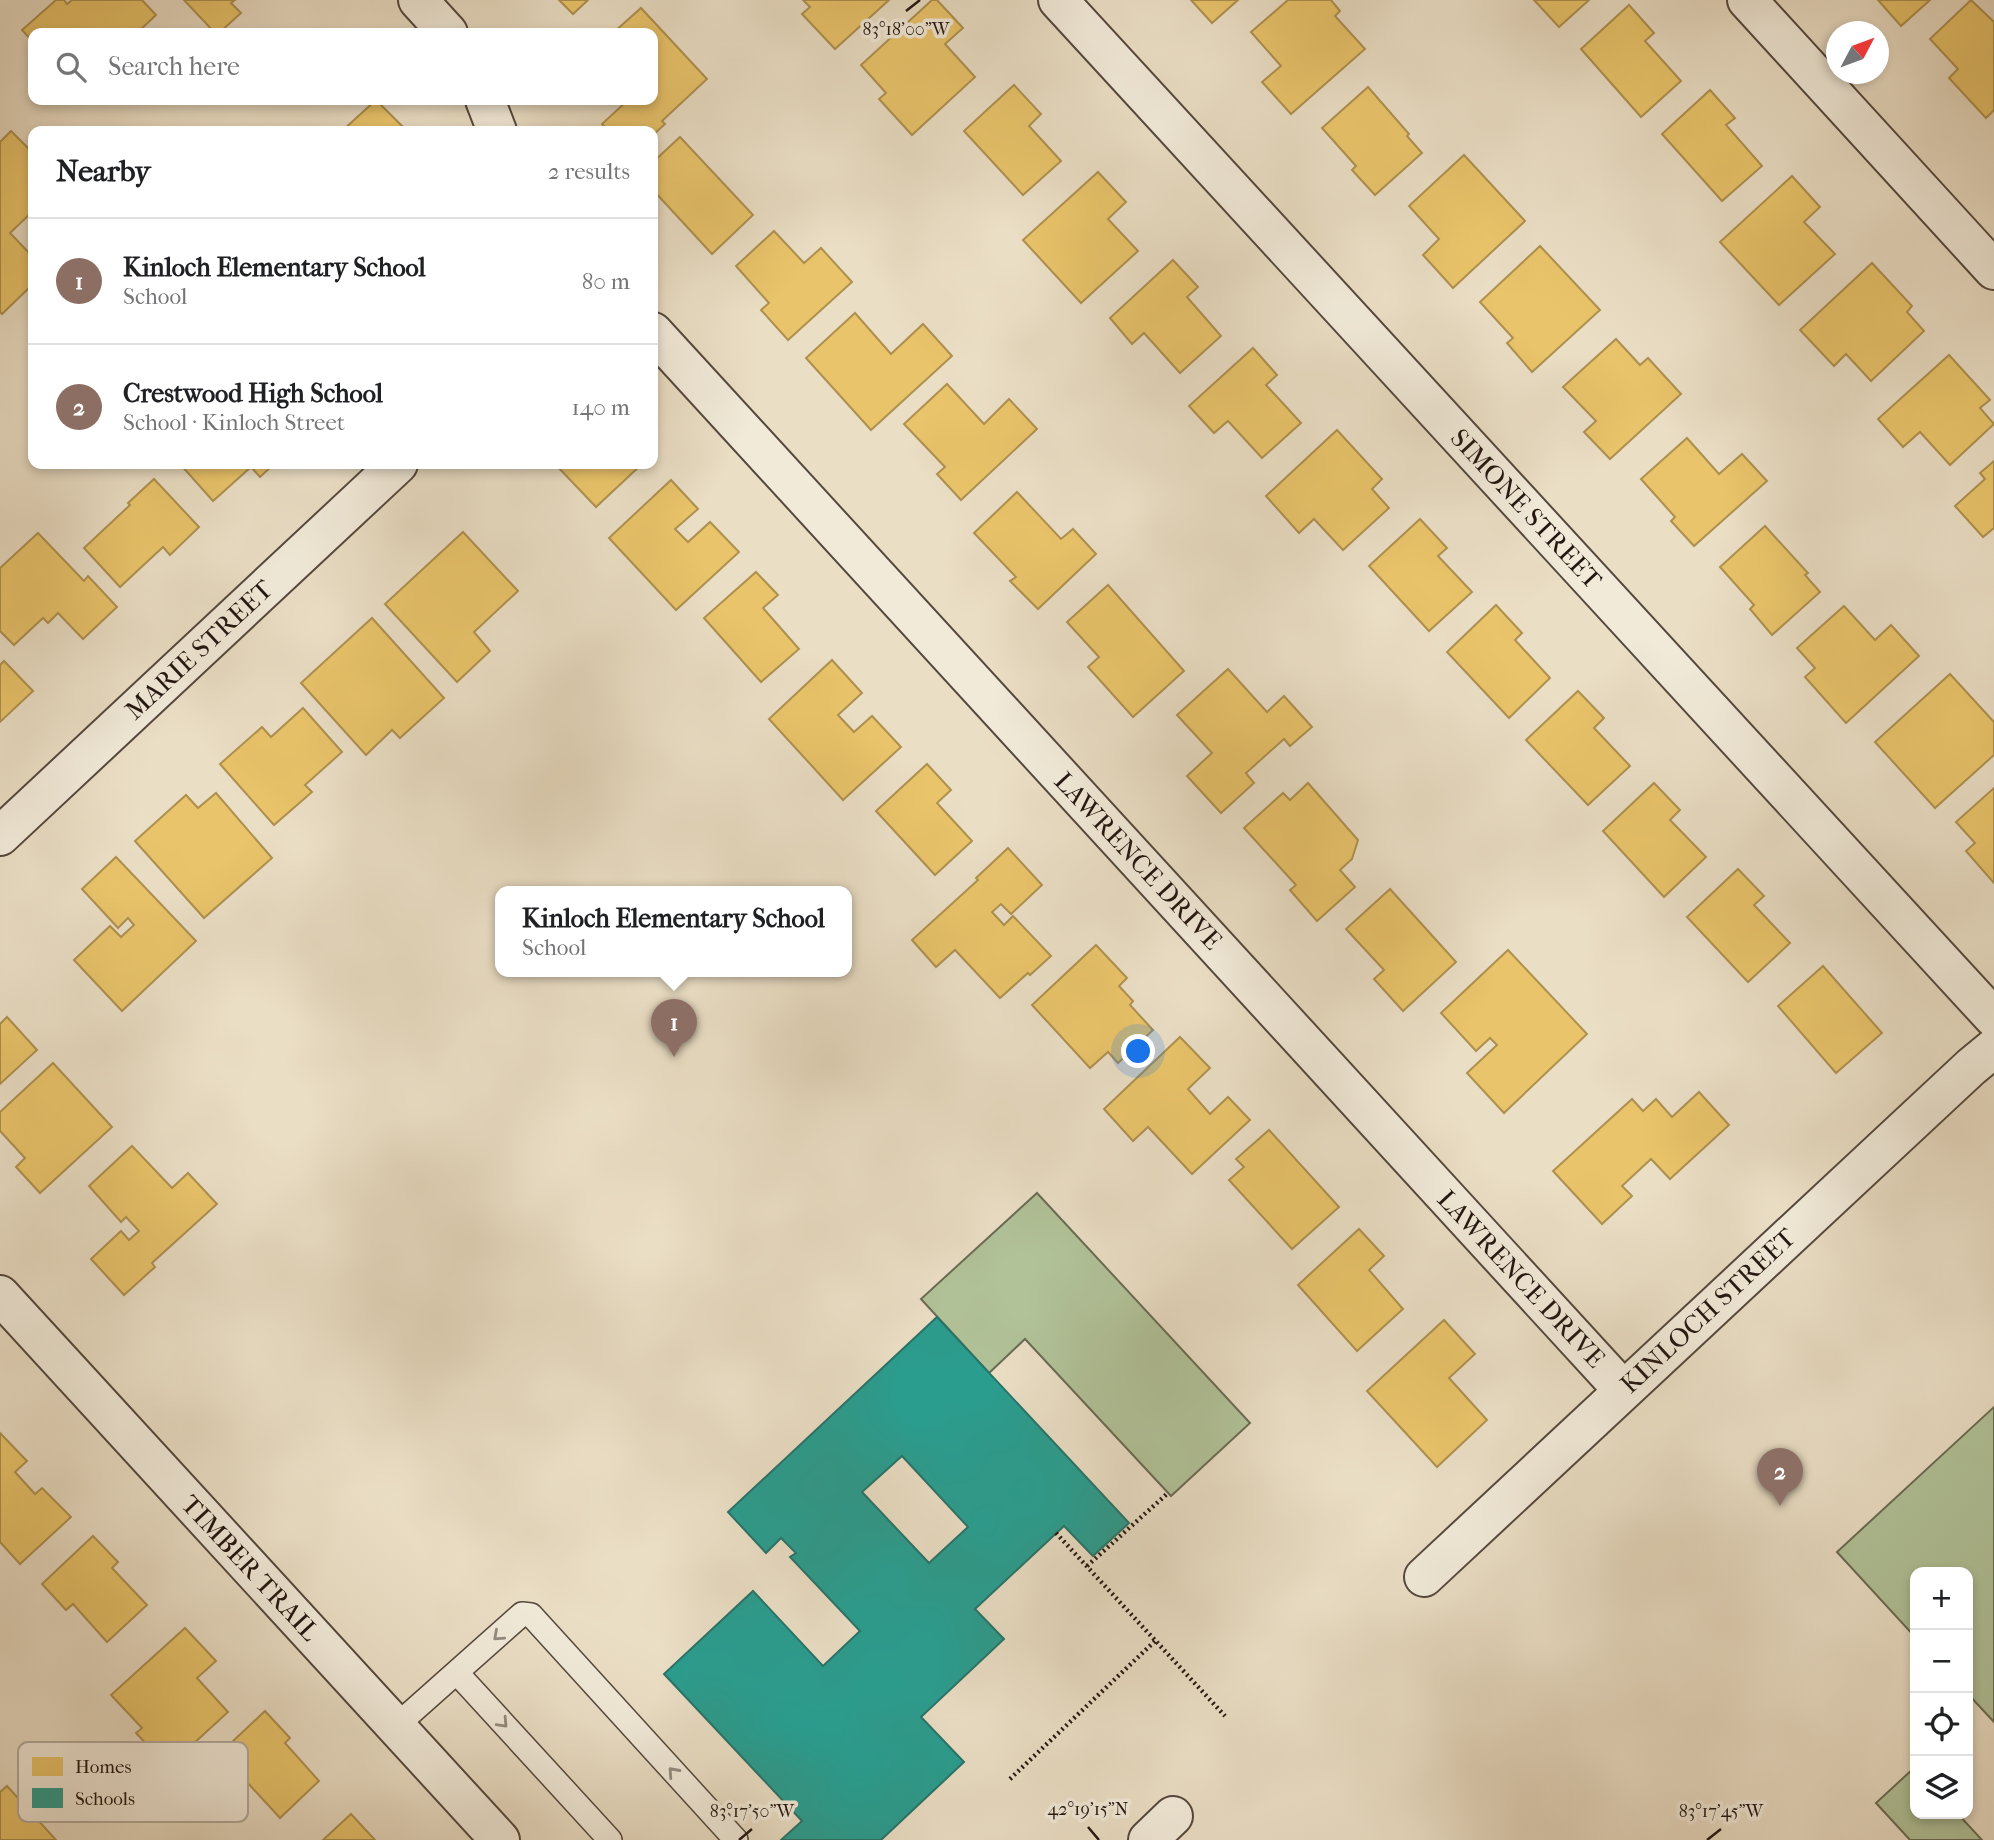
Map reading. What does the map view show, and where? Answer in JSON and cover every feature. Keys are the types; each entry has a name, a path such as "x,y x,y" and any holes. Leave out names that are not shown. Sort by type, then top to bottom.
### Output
{"street":[{"path":"418,0 443,28"},
{"name":"SIMONE STREET","path":"1058,0 1994,1018"},
{"path":"1746,0 1994,270"},
{"path":"487,105 496,126"},
{"name":"LAWRENCE DRIVE","path":"658,337 1623,1390"},
{"name":"MARIE STREET","path":"0,836 393,469"},
{"name":"KINLOCH STREET","path":"1424,1577 1994,1048"},
{"name":"TIMBER TRAIL","path":"0,1295 500,1840"}],"lane":[{"path":"396,1726 522,1614 531,1615 736,1840"},
{"path":"457,1673 610,1840"}],"path":[{"path":"1087,1566 1168,1493"},
{"path":"1056,1533 1225,1717"},
{"path":"1010,1779 1155,1641"}],"green space":[{"path":"1037,1193 1250,1423 1171,1496 1025,1339 989,1373 921,1299"},
{"path":"1994,1407 1994,1722 1973,1699 1973,1567 1910,1567 1910,1632 1837,1552"},
{"path":"1910,1772 1910,1819 1963,1819 1982,1840 1910,1840 1876,1803"}],"building: Homes":[{"path":"56,0 64,0 67,4 72,0 142,0 156,15 142,28 28,28 28,37 22,30"},
{"path":"184,0 235,0 231,3 241,13 224,28 210,28"},
{"path":"559,0 588,0 573,14"},
{"path":"803,0 889,0 835,49 802,14 810,7"},
{"path":"932,0 937,0 963,28 945,44 975,77 912,135 879,99 886,93 861,65"},
{"path":"1191,0 1238,0 1212,23"},
{"path":"1288,0 1331,0 1340,11 1335,16 1365,49 1291,114 1262,82 1281,66 1251,32"},
{"path":"1534,0 1589,0 1559,27"},
{"path":"1878,0 1930,0 1901,26"},
{"path":"1971,0 1994,22 1994,110 1986,118 1949,78 1958,69 1930,39"},
{"path":"1629,5 1654,33 1645,41 1681,81 1641,117 1581,49"},
{"path":"641,8 707,79 662,121 665,124 658,130 658,126 602,124 623,105 658,105 658,28 619,28"},
{"path":"1014,85 1041,114 1029,126 1061,161 1023,195 964,131"},
{"path":"1368,87 1422,153 1375,195 1352,170 1356,166 1322,128"},
{"path":"1710,90 1735,118 1726,125 1762,166 1722,201 1662,134"},
{"path":"371,105 381,105 402,126 347,126"},
{"path":"11,131 28,148 28,216 10,233 28,252 28,289 2,314 0,312 0,142"},
{"path":"680,137 753,215 712,254 658,195 658,157"},
{"path":"1464,155 1525,221 1453,288 1423,255 1439,239 1409,206"},
{"path":"1098,172 1126,202 1108,219 1138,251 1081,303 1023,240"},
{"path":"1792,176 1820,207 1804,222 1835,254 1779,305 1720,242"},
{"path":"774,231 804,263 821,248 852,282 788,340 761,310 769,303 736,266"},
{"path":"1540,246 1600,310 1532,372 1507,343 1513,338 1480,302"},
{"path":"1173,260 1198,287 1187,297 1221,336 1180,373 1144,333 1132,344 1110,318"},
{"path":"1872,263 1912,306 1907,312 1924,331 1871,381 1846,354 1834,366 1800,330"},
{"path":"855,313 891,354 923,324 952,356 871,430 806,358"},
{"path":"1616,339 1640,365 1648,358 1681,394 1610,459 1584,432 1596,421 1563,387"},
{"path":"1253,348 1277,375 1266,385 1301,423 1262,458 1228,421 1214,433 1189,406"},
{"path":"1949,355 1990,400 1980,408 1994,424 1950,465 1920,432 1903,447 1878,419"},
{"path":"947,384 984,424 1009,399 1037,429 961,500 937,474 945,467 904,424"},
{"path":"1337,430 1382,479 1372,489 1389,508 1343,550 1314,519 1299,533 1266,496"},
{"path":"1687,438 1719,474 1742,454 1767,481 1694,546 1671,521 1675,517 1641,479"},
{"path":"1994,461 1994,528 1983,537 1955,506 1985,479 1980,473"},
{"path":"184,469 249,469 213,501"},
{"path":"253,469 269,469 260,477"},
{"path":"560,469 637,469 596,507"},
{"path":"154,479 199,527 170,555 163,547 120,587 84,548"},
{"path":"671,480 698,509 675,529 688,542 710,522 739,552 676,610 609,538"},
{"path":"1017,492 1061,539 1073,529 1096,554 1038,609 1010,581 1016,577 974,533"},
{"path":"1420,519 1447,548 1438,556 1472,592 1429,631 1369,566"},
{"path":"1765,526 1808,573 1805,575 1820,592 1772,635 1750,609 1754,605 1720,567"},
{"path":"463,532 518,591 474,632 490,651 457,682 385,604"},
{"path":"38,533 84,581 88,576 117,607 83,639 58,613 48,623 43,618 14,645 0,631 0,568"},
{"path":"756,572 778,595 763,608 799,649 761,682 704,618"},
{"path":"1108,585 1184,671 1133,717 1088,667 1099,657 1067,622"},
{"path":"1496,605 1522,633 1515,640 1550,678 1509,718 1447,652"},
{"path":"1844,606 1875,640 1891,625 1919,656 1846,723 1805,677 1815,668 1797,648"},
{"path":"372,618 444,698 400,738 392,730 366,755 301,683"},
{"path":"832,660 862,693 838,715 854,732 872,716 901,747 843,800 769,719"},
{"path":"4,661 33,691 0,722 0,665"},
{"path":"1228,669 1267,712 1284,696 1312,727 1290,746 1284,739 1246,773 1254,783 1221,813 1187,776 1212,753 1177,715"},
{"path":"1950,674 1994,722 1994,755 1935,808 1875,742"},
{"path":"1578,691 1604,718 1594,728 1630,766 1588,805 1526,740"},
{"path":"303,708 342,752 305,785 312,792 274,825 220,764 262,727 271,737"},
{"path":"927,764 951,790 937,803 972,841 935,875 876,811"},
{"path":"1308,783 1358,840 1352,859 1340,870 1355,887 1317,921 1290,890 1296,885 1244,828 1283,793 1290,800"},
{"path":"1654,783 1680,810 1670,820 1706,857 1664,897 1603,831"},
{"path":"1994,788 1994,883 1966,851 1975,843 1956,822"},
{"path":"216,793 272,858 204,918 135,841 186,795 198,808"},
{"path":"1008,848 1042,885 1011,914 1001,904 992,912 1004,925 1013,916 1051,956 1000,998 955,950 936,967 912,940 978,880 976,878"},
{"path":"116,857 196,941 122,1011 74,960 110,926 121,937 134,925 128,918 118,928 82,889"},
{"path":"1738,869 1764,896 1754,905 1790,943 1748,982 1687,917"},
{"path":"1390,889 1456,962 1403,1011 1374,979 1384,970 1346,929"},
{"path":"1096,945 1127,978 1119,986 1133,1001 1130,1005 1153,1030 1118,1063 1108,1052 1090,1068 1032,1005"},
{"path":"1508,950 1587,1034 1504,1113 1467,1073 1497,1045 1490,1038 1476,1051 1441,1013"},
{"path":"1823,966 1882,1033 1836,1073 1778,1006"},
{"path":"7,1017 37,1050 0,1084 0,1024"},
{"path":"1180,1037 1210,1068 1188,1089 1210,1114 1228,1097 1250,1120 1192,1174 1148,1127 1133,1141 1104,1109"},
{"path":"53,1063 112,1127 40,1193 16,1167 25,1158 0,1131 0,1112"},
{"path":"1699,1092 1729,1125 1670,1179 1651,1159 1622,1186 1632,1196 1602,1224 1553,1171 1632,1099 1643,1111 1656,1099 1672,1117"},
{"path":"1269,1130 1339,1207 1292,1249 1229,1180 1244,1167 1236,1159"},
{"path":"132,1146 172,1188 188,1173 217,1204 152,1263 155,1267 124,1295 91,1259 121,1231 129,1240 139,1231 126,1217 121,1222 89,1186"},
{"path":"1359,1229 1384,1256 1369,1270 1403,1309 1357,1351 1298,1285"},
{"path":"1444,1320 1475,1354 1449,1378 1487,1420 1437,1467 1367,1391"},
{"path":"0,1433 27,1461 15,1472 35,1494 42,1488 71,1517 20,1564 0,1542"},
{"path":"93,1536 118,1562 112,1568 147,1605 107,1642 73,1604 66,1610 42,1584"},
{"path":"185,1628 216,1661 197,1678 228,1712 195,1742 144,1742 136,1733 142,1728 111,1695"},
{"path":"265,1711 290,1738 285,1743 319,1781 280,1818 248,1783 248,1742 232,1742"},
{"path":"7,1786 18,1798 18,1822 40,1822 56,1840 0,1840 0,1792"},
{"path":"351,1814 375,1840 323,1840"}],"building: Schools":[{"path":"937,1317 1129,1523 1093,1556 1064,1526 975,1609 1004,1639 921,1717 964,1762 881,1840 781,1840 802,1821 664,1674 753,1591 823,1666 860,1631 790,1557 796,1553 781,1538 766,1553 728,1512","holes":["902,1456 968,1527 929,1563 862,1492"]}],"place":[{"name":"Kinloch Elementary School","path":"674,1057"},
{"name":"Crestwood High School","path":"1780,1506"}]}
